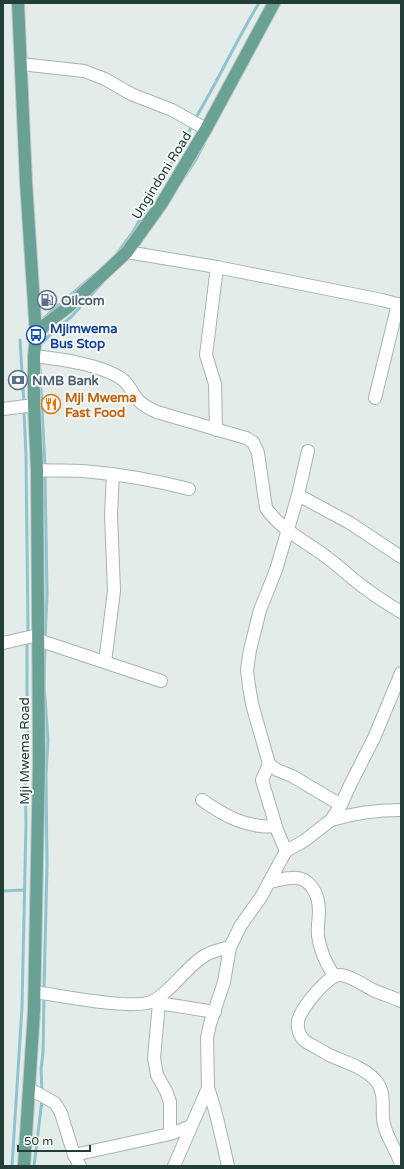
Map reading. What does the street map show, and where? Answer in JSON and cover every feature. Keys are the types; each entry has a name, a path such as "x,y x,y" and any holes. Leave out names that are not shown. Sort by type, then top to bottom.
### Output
{"main road":[{"name":"Mji Mwema Road","path":"18,3 26,190 36,335 34,356 34,405 38,470 39,761 35,992 24,1166"},
{"name":"Ungindoni Road","path":"36,335 46,324 67,308 127,252 162,203 206,129 274,3"}],"street":[{"path":"21,64 84,71 105,79 131,94 172,110 206,129"},
{"path":"127,252 217,267 382,300 399,305 375,398"},
{"path":"216,430 215,384 206,355 217,267"},
{"path":"34,356 76,362 115,374 130,386 138,400 146,407 157,412 246,438 253,442 258,453 266,508 271,515 288,530 339,566 380,599 401,612"},
{"path":"3,409 34,405"},
{"path":"308,451 298,495 276,570 260,610 250,650 248,670 249,686 252,704 269,764 277,770 292,776 341,805"},
{"path":"38,470 82,471 113,474 161,482 189,489"},
{"path":"105,662 114,591 111,514 113,474"},
{"path":"298,495 350,523 401,557"},
{"path":"3,643 38,637 75,653 161,681"},
{"path":"332,820 374,738 401,673"},
{"path":"269,764 262,780 275,826 286,851"},
{"path":"202,800 216,810 246,824 259,827 275,826"},
{"path":"228,1166 216,1111 208,1088 207,1038 224,982 230,946 241,925 261,897 286,851 304,841 332,820 350,814 401,810"},
{"path":"269,882 297,878 314,887 319,910 318,937 327,963 334,976"},
{"path":"170,1134 170,1102 157,1075 154,1058 156,1002 202,957 230,946"},
{"path":"401,1001 352,979 341,975 334,976 321,986 300,1015 297,1022 299,1033 305,1041 360,1069 372,1077 378,1084 383,1103 384,1127 401,1164"},
{"path":"35,992 132,1005 142,1005 156,1002 215,1012"},
{"path":"174,1166 208,1088"},
{"path":"30,1089 55,1103 65,1122 74,1155 80,1166"},
{"path":"74,1155 170,1134 191,1126"}],"waterway":[{"path":"195,119 259,3"},
{"path":"116,255 133,232 193,124"},
{"path":"179,185 204,144"},
{"path":"41,322 94,275"},
{"path":"39,345 72,316 103,282"},
{"path":"20,340 24,404"},
{"path":"40,369 45,467"},
{"path":"24,410 28,634"},
{"path":"45,473 47,595 45,639"},
{"path":"12,1166 22,1007 26,824 25,765 28,734 27,640"},
{"path":"44,991 47,864 46,773 48,740 44,684 45,645"},
{"path":"3,891 24,890"},
{"path":"42,1093 41,1069 43,1053 44,996"},
{"path":"34,1166 42,1100"}],"place":[{"name":"Oilcom","path":"47,300"},
{"name":"Mjimwema Bus Stop","path":"36,335"},
{"name":"NMB Bank","path":"18,380"},
{"name":"Mji Mwema Fast Food","path":"51,404"}]}
